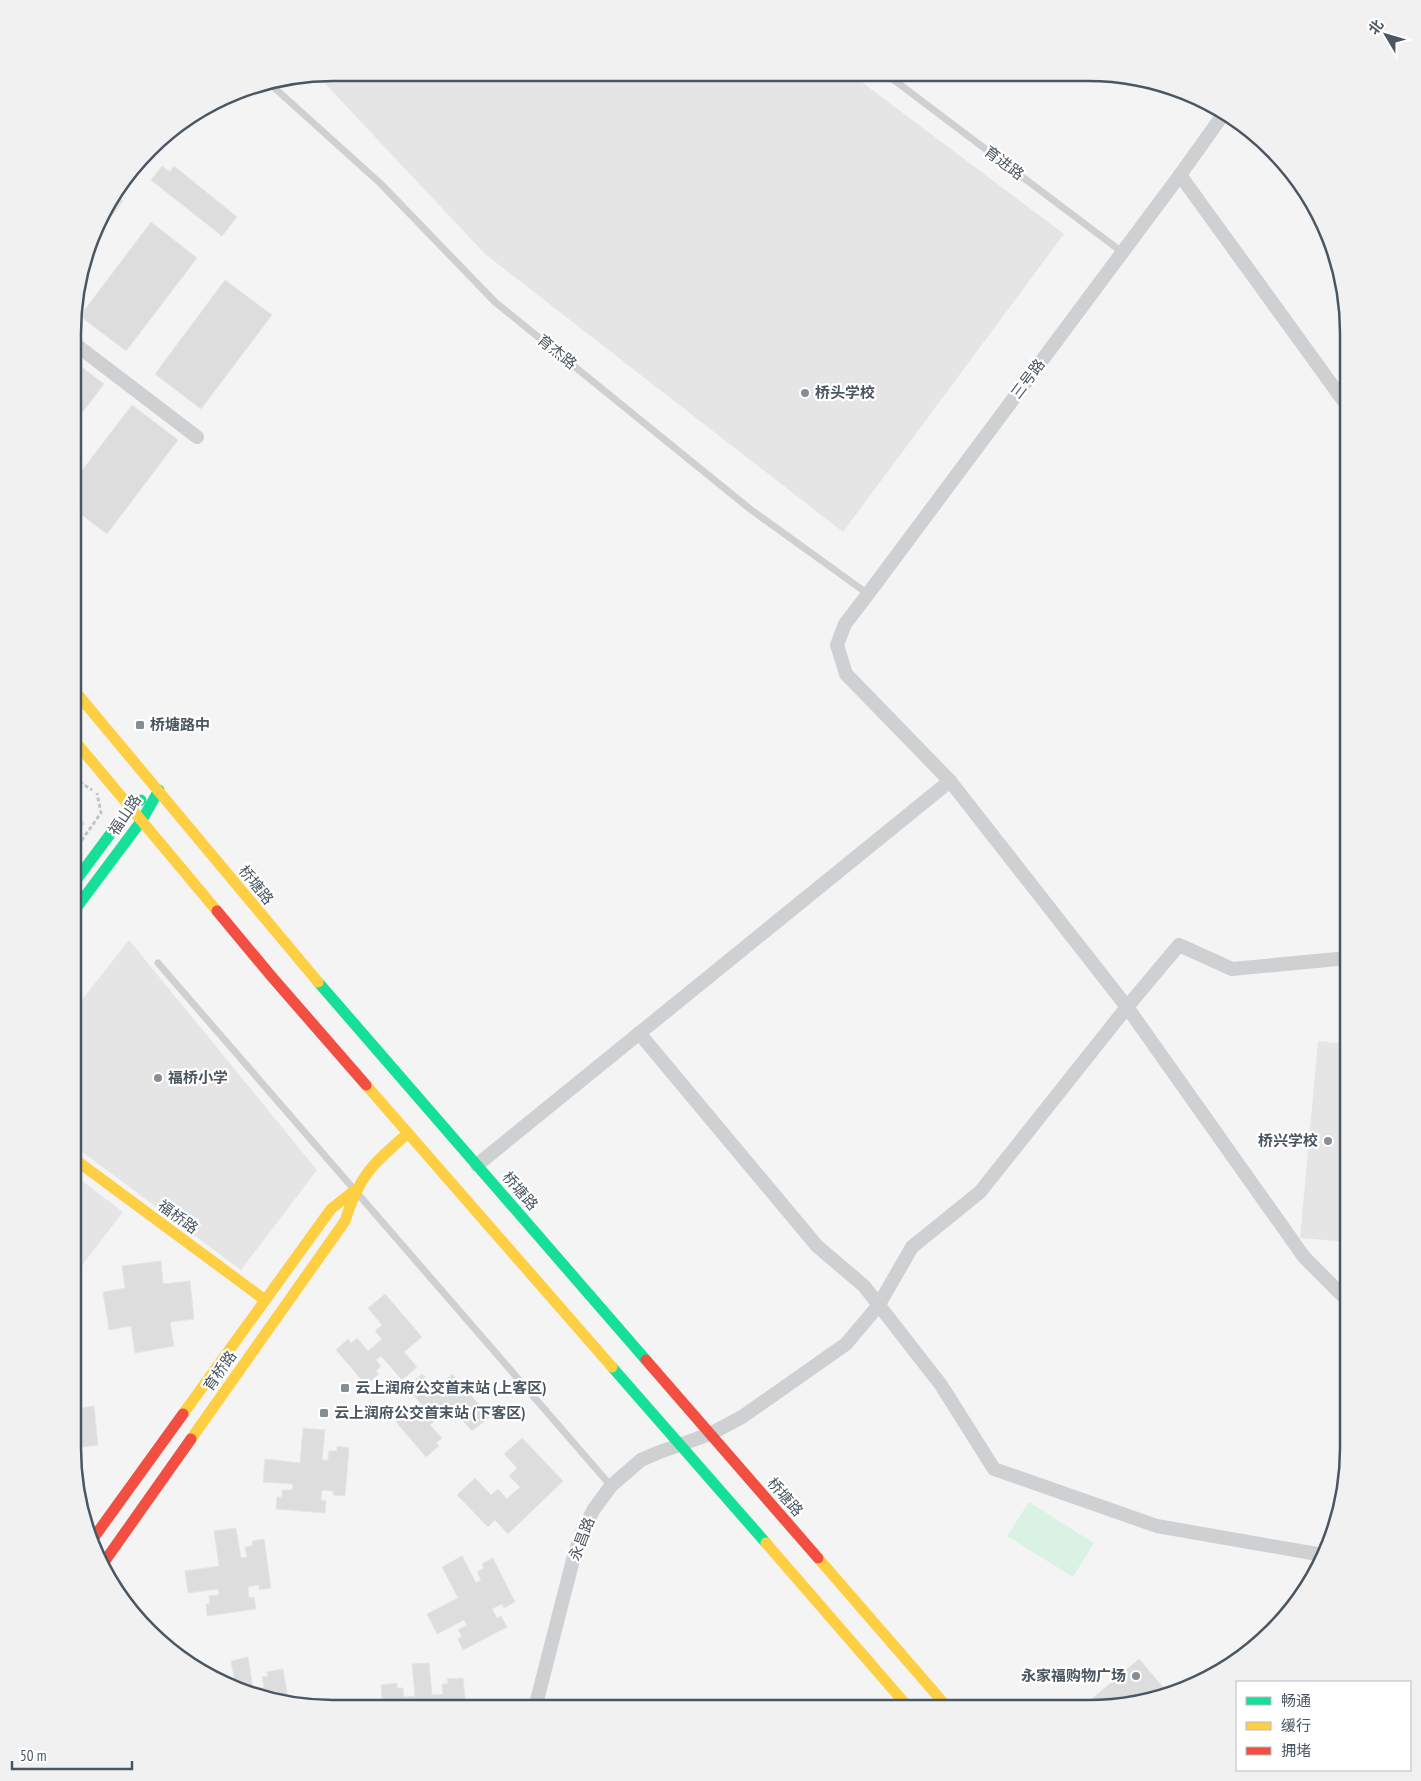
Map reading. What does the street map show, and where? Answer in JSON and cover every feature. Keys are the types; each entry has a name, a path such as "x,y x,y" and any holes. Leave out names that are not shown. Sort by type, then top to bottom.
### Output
{"street":[{"name":"三号路","path":"950,781 846,674 837,645 845,624 1221,119"},
{"path":"1180,175 1340,397"},
{"path":"81,349 197,437"},
{"name":"桥塘路","path":"81,698 159,790 296,958 941,1700"},
{"path":"81,748 272,977 903,1700"},
{"path":"477,1165 950,781 1127,1007 1304,1257 1340,1293"},
{"name":"福山路","path":"81,874 131,806 159,790"},
{"name":"福山路","path":"81,902 142,820 159,790"},
{"name":"永昌路","path":"537,1700 574,1556 582,1532 594,1509 611,1486 641,1460 657,1452 710,1434 742,1417 846,1344 878,1306 912,1247 980,1192 1127,1007 1179,945 1232,969 1340,959"},
{"path":"639,1033 817,1246 864,1286 941,1385 994,1469 1157,1526 1316,1554"},
{"name":"育桥路","path":"107,1559 345,1221 355,1190 368,1170 384,1153 408,1133"},
{"name":"福桥路","path":"81,1164 265,1300"},
{"name":"育桥路","path":"97,1534 331,1208 355,1190"},
{"path":"94,1527 111,1514"}],"lane":[{"name":"育进路","path":"895,81 1122,252"},
{"name":"育杰路","path":"274,88 380,183 495,302 750,508 868,594"},
{"path":"158,963 611,1486"}],"path":[{"path":"81,782 97,792 102,813 81,842"}],"shaded area":[{"name":"桥头学校","path":"860,81 1064,234 843,532 485,254 323,82"},
{"name":"福桥小学","path":"129,940 317,1170 241,1270 81,1151 81,1001"},
{"name":"桥兴学校","path":"1318,1041 1340,1043 1340,1241 1300,1238"},
{"path":"81,1180 123,1212 81,1267"}],"green space":[{"path":"1029,1502 1094,1543 1073,1577 1007,1536"}],"building":[{"path":"162,166 170,172 174,166 237,217 222,236 151,180"},
{"path":"120,199 123,201 107,223"},
{"path":"151,222 197,258 126,351 82,317 82,313"},
{"path":"225,280 272,315 201,409 155,374"},
{"path":"81,367 104,384 81,414"},
{"path":"132,405 178,440 107,534 81,514 81,472"},
{"path":"81,820 85,823 81,828"},
{"path":"161,1261 163,1284 190,1281 194,1319 170,1322 174,1346 135,1353 131,1326 109,1330 103,1292 125,1288 122,1266"},
{"path":"385,1294 422,1337 404,1352 417,1367 402,1380 381,1356 376,1360 381,1366 376,1371 379,1374 366,1385 336,1350 348,1339 351,1343 357,1338 368,1351 382,1339 375,1331 382,1325 368,1308"},
{"path":"422,1374 435,1389 452,1374 490,1417 472,1431 458,1415 451,1421 444,1413 430,1425 442,1438 436,1443 439,1446 426,1457 396,1422 409,1411 412,1414 418,1410 423,1415 427,1411 407,1387"},
{"path":"94,1406 98,1445 81,1447 81,1408"},
{"path":"303,1428 325,1430 322,1460 328,1460 329,1451 337,1451 337,1446 349,1448 345,1496 333,1495 333,1491 322,1490 321,1500 326,1501 325,1513 276,1509 277,1497 282,1497 282,1490 292,1490 293,1484 263,1482 265,1459 300,1463"},
{"path":"522,1438 563,1481 508,1534 495,1520 488,1527 457,1495 475,1478 491,1495 498,1489 507,1499 520,1487 509,1476 517,1468 504,1454"},
{"path":"236,1528 241,1558 247,1557 245,1547 253,1546 252,1541 264,1539 271,1588 259,1590 259,1585 248,1587 249,1598 254,1597 256,1609 207,1616 206,1604 210,1603 209,1596 219,1595 218,1589 188,1593 185,1571 219,1566 214,1531"},
{"path":"462,1556 476,1583 481,1580 477,1572 484,1568 482,1564 493,1558 515,1602 504,1608 502,1604 492,1609 497,1618 501,1616 507,1627 463,1650 458,1639 462,1636 458,1630 467,1625 464,1620 437,1634 427,1614 458,1598 442,1567"},
{"path":"248,1657 253,1686 234,1680 231,1661"},
{"name":"永家福购物广场","path":"1139,1659 1164,1688 1121,1698 1091,1700"},
{"path":"429,1663 432,1695 443,1694 442,1684 448,1684 447,1679 463,1678 465,1700 382,1700 381,1685 397,1683 397,1688 403,1688 404,1697 415,1696 412,1664"},
{"path":"283,1669 288,1696 258,1688 264,1687 262,1677 268,1676 267,1672"}],"traffic: fast":[{"path":"81,902 142,820 159,790"},
{"path":"81,874 131,806 141,800"},
{"path":"318,982 646,1360"},
{"path":"612,1367 766,1543"}],"traffic: slow":[{"path":"81,698 318,982"},
{"path":"81,748 217,911"},
{"path":"366,1085 612,1367"},
{"path":"191,1439 345,1221 356,1192 369,1171 385,1153 408,1133"},
{"path":"81,1164 265,1300"},
{"path":"183,1414 331,1209 355,1190"},
{"path":"766,1543 902,1700"},
{"path":"818,1558 941,1700"}],"traffic: jam":[{"path":"217,911 366,1085"},
{"path":"646,1360 818,1558"},
{"path":"97,1534 183,1414"},
{"path":"107,1558 191,1439"}],"place":[{"name":"桥头学校","path":"805,393"},
{"name":"桥塘路中","path":"140,725"},
{"name":"福桥小学","path":"158,1078"},
{"name":"桥兴学校","path":"1328,1141"},
{"name":"云上润府公交首末站 (上客区)","path":"345,1388"},
{"name":"云上润府公交首末站 (下客区)","path":"324,1413"},
{"name":"永家福购物广场","path":"1136,1676"}]}
